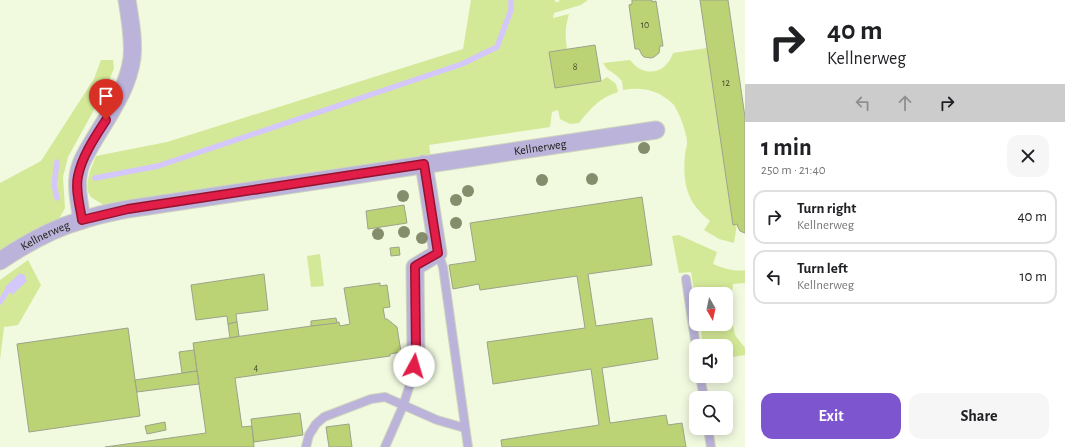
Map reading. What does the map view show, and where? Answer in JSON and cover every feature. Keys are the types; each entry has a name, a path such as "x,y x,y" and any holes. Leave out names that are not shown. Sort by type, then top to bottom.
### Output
{"street":[{"path":"82,220 77,189 78,176 83,159 120,96 127,78 132,58 132,42 127,0"},
{"name":"Kellnerweg","path":"0,261 54,230 82,220 128,209 656,130"},
{"path":"416,354 415,266 438,253 424,164"}],"lane":[{"path":"438,253 443,267 468,447"},
{"path":"686,279 695,339"},
{"path":"385,447 403,406 412,378 416,354"},
{"path":"306,447 309,434 316,424 324,417 371,399 385,397 437,420 465,428"},
{"path":"709,435 711,447"}],"green space":[{"path":"471,0 555,0 555,2 558,2 560,0 588,0 581,5 554,13 553,18 569,14 566,32 567,49 549,52 555,88 601,81 607,77 616,84 618,92 600,100 579,123 570,124 560,119 558,110 552,112 550,127 429,145 431,158 103,205 90,196 87,187 90,170 96,156 167,142 463,49"},
{"path":"707,48 733,225 737,224 734,243 719,239 704,230 710,221 696,207 687,189 684,168 687,144 681,120 674,105 669,100 652,91 641,89 623,90 622,81 607,69 603,63 630,60 640,69 651,72 660,69 668,63 673,53"},
{"path":"101,60 113,60 114,68 107,86 68,157 63,177 65,208 59,219 14,241 0,251 0,183 41,161 94,79"},
{"path":"679,235 717,252 713,264 733,270 745,270 745,283 733,284 733,287 694,287 691,272 679,273 672,236"},
{"path":"320,254 324,286 311,287 307,256"},
{"path":"28,260 41,285 18,325 4,327 0,360 0,280"},
{"path":"733,325 735,335 745,348 745,355 733,357 733,339 702,339 701,331 733,331"}],"shaded area":[{"path":"20,273 27,281 12,295 5,287"}],"building":[{"path":"632,0 656,1 663,46 660,46 659,53 654,57 644,57 639,49 635,49 629,5 632,4"},
{"path":"700,0 728,0 745,117 745,233 740,231 737,224 733,225"},
{"path":"595,45 601,81 555,88 549,52"},
{"path":"642,197 652,265 588,274 596,326 652,318 658,359 602,368 610,423 666,415 668,425 682,423 686,447 502,447 501,440 599,425 591,369 493,384 487,342 585,328 577,276 480,290 479,284 453,289 449,265 476,261 470,223"},
{"path":"404,205 407,223 368,229 366,211"},
{"path":"399,247 400,255 391,256 390,248"},
{"path":"264,274 268,310 236,314 237,322 228,324 227,316 196,320 191,285"},
{"path":"380,283 380,286 387,285 390,307 383,308 385,319 397,327 401,352 390,354 390,356 235,378 242,427 252,426 254,447 105,447 206,433 193,343 339,322 340,326 350,324 344,288"},
{"path":"336,318 337,323 311,326 311,321"},
{"path":"237,322 239,336 230,338 228,324"},
{"path":"128,328 140,416 29,432 17,344"},
{"path":"194,350 197,371 182,373 179,352"},
{"path":"197,371 199,384 137,392 135,380"},
{"path":"300,413 303,435 254,442 251,419"},
{"path":"165,422 166,430 147,434 145,426"},
{"path":"349,424 352,447 329,447 326,427"}],"waterway":[{"path":"95,178 158,166 462,64 497,47 511,10 511,0"},
{"path":"57,162 54,185 57,198"},
{"path":"0,302 9,288 23,277"}],"route":[{"path":"106,120 83,159 78,176 77,189 82,220 128,209 424,164 438,253 415,266 416,354 414,366"}]}
